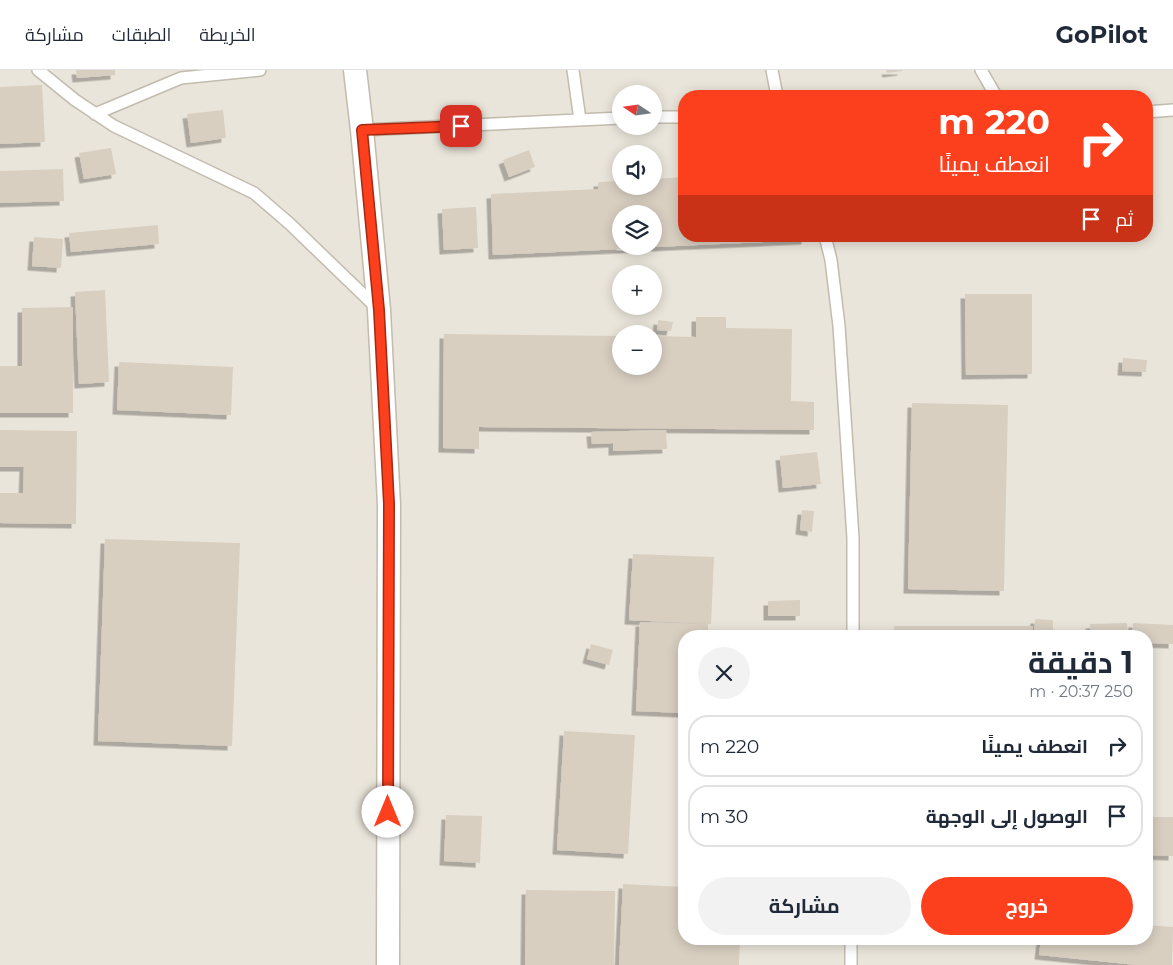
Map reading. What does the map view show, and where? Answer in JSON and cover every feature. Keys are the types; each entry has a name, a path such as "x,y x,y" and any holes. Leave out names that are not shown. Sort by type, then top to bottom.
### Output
{"street":[{"path":"355,70 379,310 389,504 388,965"}],"lane":[{"path":"38,70 75,100 114,126 254,193 290,224 379,310"},
{"path":"95,114 180,74 260,70"},
{"path":"574,70 580,120"},
{"path":"772,70 776,90"},
{"path":"981,70 993,90"},
{"path":"1153,111 1173,110"},
{"path":"662,117 678,117"},
{"path":"362,130 612,118"},
{"path":"826,242 831,260 840,326 853,538 853,630"},
{"path":"851,945 851,965"}],"shaded area":[{"path":"0,70 1173,70 1173,965 0,965"}],"building":[{"path":"76,70 115,70 115,75 77,78"},
{"path":"886,70 902,70 902,71 887,73"},
{"path":"42,85 45,142 0,144 0,87"},
{"path":"223,110 226,138 191,143 187,114"},
{"path":"111,148 116,174 84,179 79,153"},
{"path":"529,150 535,167 509,177 503,160"},
{"path":"63,169 64,201 0,203 0,171"},
{"path":"678,177 678,242 763,242 662,247 662,205 612,205 612,249 493,255 491,194 598,189 598,182 612,181 612,195 662,195 662,178"},
{"path":"476,207 478,248 444,250 442,209"},
{"path":"158,225 159,244 71,252 69,233"},
{"path":"34,237 63,239 61,268 32,266"},
{"path":"105,290 109,382 79,384 75,292"},
{"path":"965,294 1032,294 1032,374 966,375"},
{"path":"73,307 73,413 0,413 0,366 22,366 22,308"},
{"path":"696,317 726,317 726,328 792,329 791,401 814,402 814,430 479,427 479,449 443,448 444,334 612,336 612,375 662,375 662,336 696,337"},
{"path":"658,320 673,322 671,331 662,330 662,325 658,325"},
{"path":"1123,358 1147,360 1146,372 1122,371"},
{"path":"119,362 233,367 231,415 117,410"},
{"path":"912,403 1008,405 1004,591 908,589"},
{"path":"0,430 77,431 76,524 0,523 0,493 23,493 24,467 0,467"},
{"path":"666,430 667,449 613,451 613,443 592,444 591,432"},
{"path":"817,452 821,484 783,488 780,456"},
{"path":"802,510 814,511 812,532 800,530"},
{"path":"105,539 240,543 232,746 98,741"},
{"path":"633,554 714,557 711,624 629,620"},
{"path":"800,600 800,616 768,616 768,601"},
{"path":"1035,619 1053,620 1053,630 1034,630"},
{"path":"640,622 708,624 708,630 678,630 678,713 636,711"},
{"path":"1127,623 1128,630 1090,630 1090,624"},
{"path":"1133,623 1173,625 1173,644 1153,643 1153,630 1132,630"},
{"path":"894,626 1033,626 1033,630 894,630"},
{"path":"591,644 613,650 609,665 587,659"},
{"path":"564,731 635,735 628,854 557,850"},
{"path":"446,815 482,816 480,863 444,861"},
{"path":"1153,817 1173,817 1173,856 1153,855"},
{"path":"623,884 678,887 678,945 740,945 739,965 619,965"},
{"path":"526,890 615,891 614,965 525,965"},
{"path":"1153,926 1173,927 1172,965 1137,965 1039,955 1040,945 1153,945"}],"route":[{"path":"388,812 389,504 379,310 362,130 461,126"}]}
